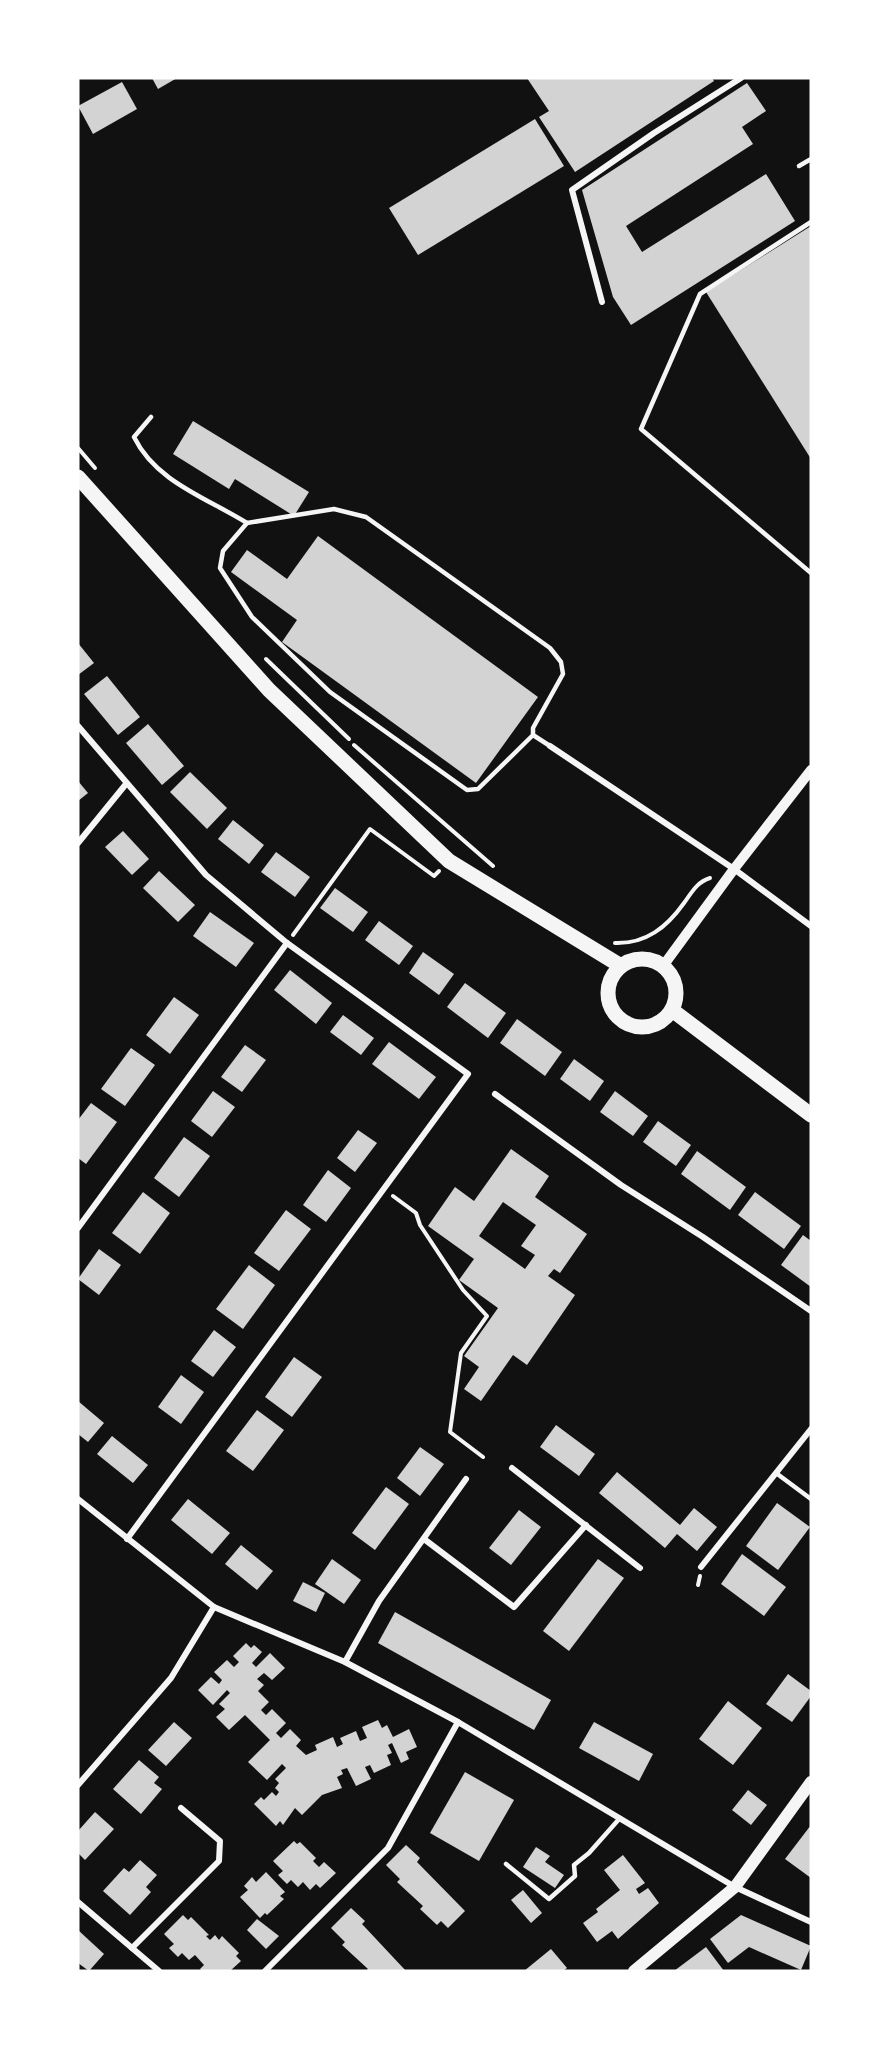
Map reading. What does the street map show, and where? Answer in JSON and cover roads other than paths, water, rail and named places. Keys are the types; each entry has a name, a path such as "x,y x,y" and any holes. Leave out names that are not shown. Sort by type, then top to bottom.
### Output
{"main road":[{"path":"78,477 269,690 449,861 621,966"},
{"path":"642,959 663,966 671,975 676,986 676,998 672,1010 664,1019 648,1027 630,1026 612,1010 608,987 621,966 642,959"},
{"path":"672,1010 811,1115"},
{"path":"634,1971 735,1887 811,1782"}],"street":[{"path":"602,302 573,190 654,133 741,78"},
{"path":"78,726 206,875 287,943 468,1074 127,1539"},
{"path":"550,746 734,869 811,926"},
{"path":"663,966 811,770"},
{"path":"78,843 126,784"},
{"path":"78,1228 287,943"},
{"path":"495,1094 621,1185 703,1237 811,1311"},
{"path":"701,1567 811,1429"},
{"path":"512,1468 640,1568"},
{"path":"345,1662 379,1601 466,1479"},
{"path":"78,1499 214,1608 345,1662 458,1722 735,1887 811,1923"},
{"path":"424,1539 514,1607 586,1525"},
{"path":"78,1785 171,1677 214,1608"},
{"path":"265,1971 388,1848 458,1722"},
{"path":"132,1948 219,1860 220,1841 181,1808"},
{"path":"78,1902 159,1971"}],"lane":[{"path":"799,166 811,159"},
{"path":"811,222 700,294 641,429 811,573"},
{"path":"151,417 134,437 140,450 182,489 214,502 247,523"},
{"path":"334,509 366,517 550,648 561,662 563,674 544,704 533,728 533,735 478,789 467,790 330,692 252,616 220,568 223,551 247,523 334,509"},
{"path":"533,735 550,746"},
{"path":"776,1473 811,1499"},
{"path":"506,1864 549,1899 575,1876 574,1865 589,1853 620,1818"}]}
